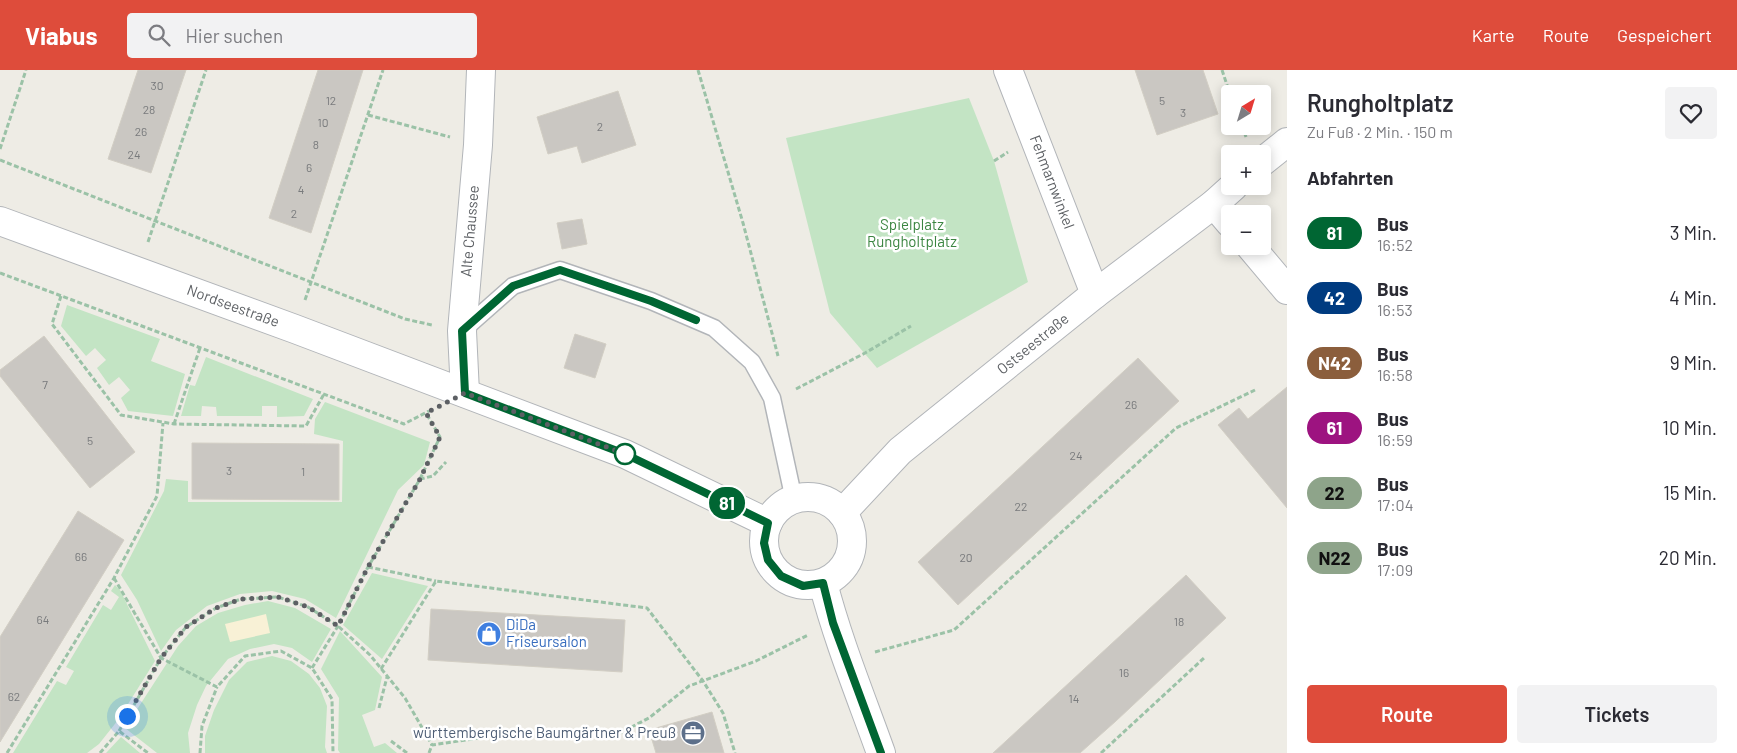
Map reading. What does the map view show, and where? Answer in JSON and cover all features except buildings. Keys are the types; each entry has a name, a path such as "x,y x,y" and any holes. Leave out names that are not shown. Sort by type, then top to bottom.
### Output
{"street":[{"name":"Alte Chaussee","path":"465,393 462,331 478,145 481,70"},
{"name":"Fehmarnwinkel","path":"1008,70 1095,294"},
{"path":"1271,155 1287,142"},
{"name":"Ostseestraße","path":"842,513 900,451 1095,294 1221,214"},
{"name":"Nordseestraße","path":"0,220 625,454 768,523"},
{"path":"1258,255 1287,290"},
{"path":"810,498 828,502 842,513 851,531 853,540 852,554 841,571 823,583 803,586 781,576 768,560 764,543 768,523 780,508 794,500 810,498"},
{"path":"823,583 833,623 881,753"}],"lane":[{"path":"462,331 513,286 560,270 651,301 714,328 752,362 772,398 794,500"}],"path":[{"path":"0,149 26,70"},
{"path":"139,271 206,70"},
{"path":"295,329 383,70"},
{"path":"698,70 743,223 781,365"},
{"path":"1222,70 1227,85"},
{"path":"368,115 478,145"},
{"path":"0,160 405,319 462,331"},
{"path":"0,273 404,424 465,393"},
{"path":"61,296 52,324 121,415 174,424 306,426 324,394"},
{"path":"788,393 865,354 911,326"},
{"path":"174,424 200,348"},
{"path":"848,660 954,630 1176,428 1255,390"},
{"path":"312,668 338,626 368,567 420,479 440,437 426,413"},
{"path":"7,753 114,578 157,496 163,423"},
{"path":"420,479 433,476 446,462"},
{"path":"368,567 436,581 647,608 703,681 723,713 735,753"},
{"path":"114,578 161,658 216,687"},
{"path":"381,669 436,581"},
{"path":"100,753 119,731 161,658 186,627 216,608 241,599 278,597 308,607 338,626 370,655 405,698 432,746"},
{"path":"432,746 493,736 616,735 649,718 689,686 756,661 833,623"},
{"path":"200,753 202,726 216,687 245,656 282,651 312,668 332,699 333,753"},
{"path":"1100,753 1204,658"},
{"path":"379,708 387,676"},
{"path":"119,731 148,753"},
{"path":"391,741 407,753"},
{"path":"429,753 432,746"}],"green space":[{"name":"Spielplatz Rungholtplatz","path":"969,98 994,161 1028,282 877,368 830,313 786,138"},
{"path":"67,305 160,339 151,361 185,374 173,416 128,411 121,398 130,390 119,377 109,385 97,368 106,360 95,348 86,356 61,326"},
{"path":"206,357 313,399 304,416 277,417 277,406 262,406 262,416 217,416 216,407 202,406 201,416 181,416 190,385 195,386"},
{"path":"325,402 430,442 424,465 398,490 336,618 305,599 272,591 240,594 207,606 176,630 161,651 137,600 121,575 164,491 166,479 188,481 188,502 342,502 343,441 314,434 315,419"},
{"path":"372,573 428,586 382,659 343,625"},
{"path":"115,585 120,590 155,661 118,720 99,744 87,753 13,753 57,681 66,685 74,671 66,667 103,605 111,610 119,597 111,591"},
{"path":"268,601 295,608 331,629 312,662 292,648 274,644 250,649 228,659 206,686 197,705 188,733 190,753 157,753 125,728 178,646 196,626 218,613"},
{"path":"340,631 382,677 375,710 362,715 374,747 385,743 397,753 340,753 338,750 339,698 321,669"},
{"path":"272,656 291,661 309,674 320,688 327,706 325,747 327,753 205,753 205,736 214,710 229,680 247,662"},
{"path":"121,737 140,753 106,753"}],"sand":[{"path":"266,614 270,633 230,642 225,624"}],"bus line":[{"name":"81","path":"696,320 651,301 560,270 513,286 462,331 465,393 625,454 768,523 764,543 768,560 781,576 803,586 823,583 833,623 881,753"}],"place":[{"name":"DiDa Friseursalon","path":"489,634"},
{"name":"württembergische Baumgärtner & Preuß","path":"693,733"}],"route":[{"path":"127,716 161,658 186,627 216,608 241,599 278,597 308,607 338,626 368,567 420,479 440,437 426,413 465,393 625,454"}]}
